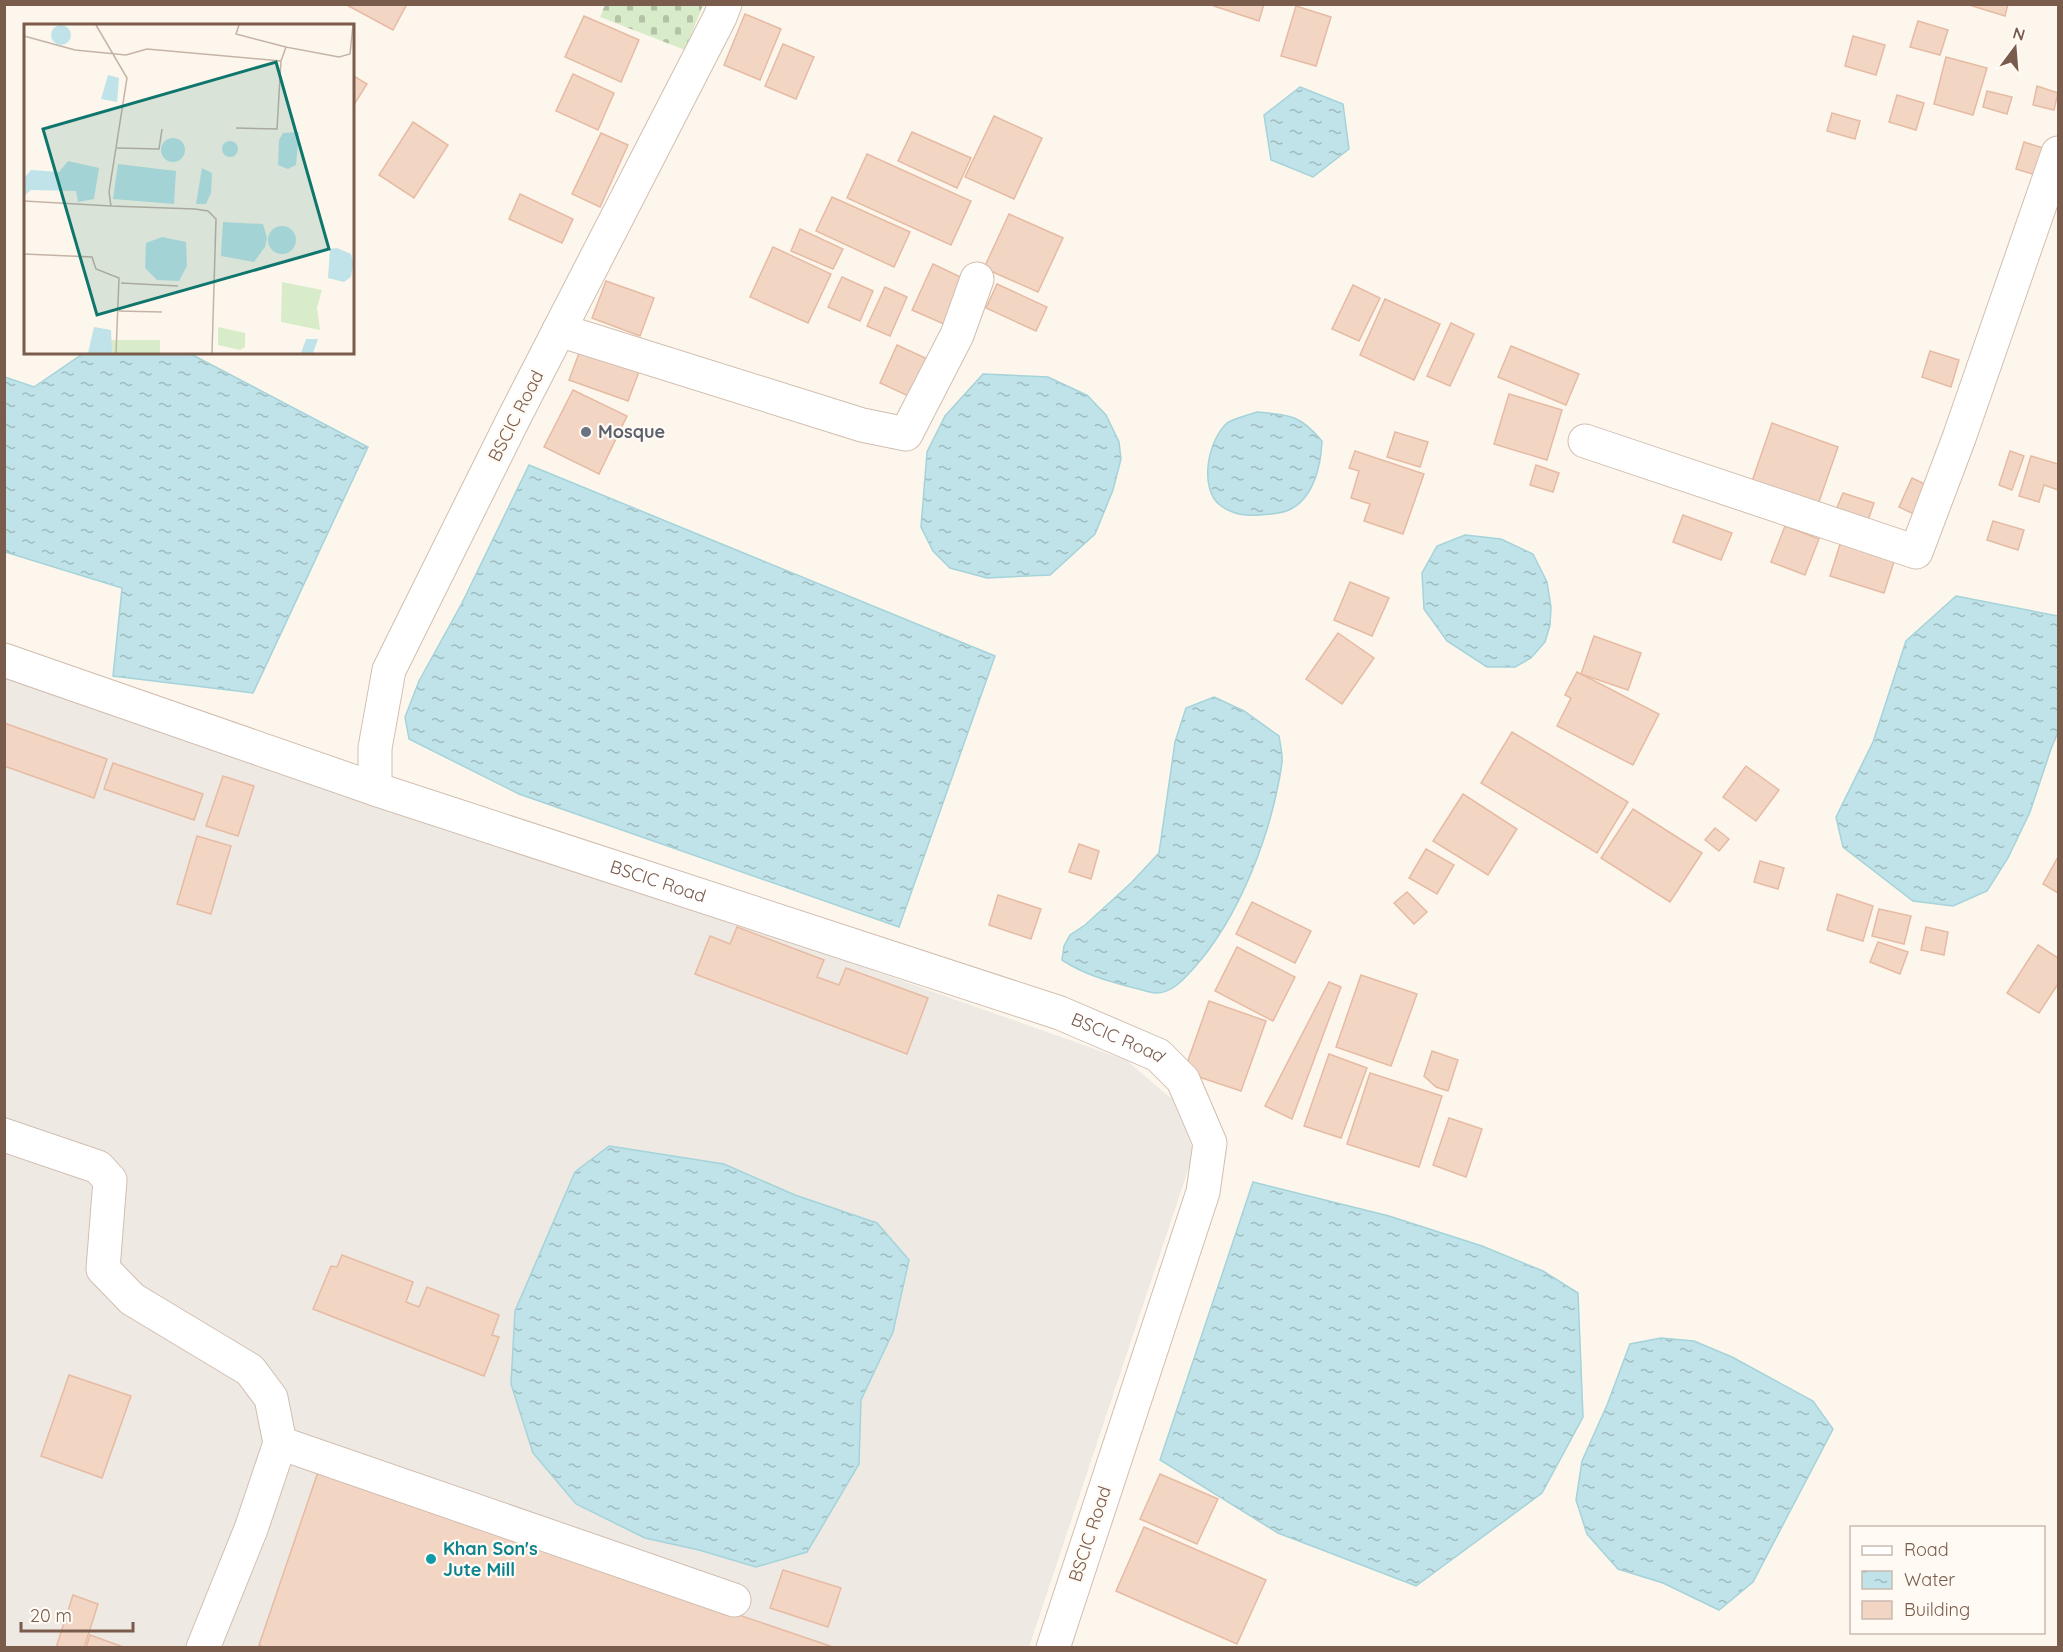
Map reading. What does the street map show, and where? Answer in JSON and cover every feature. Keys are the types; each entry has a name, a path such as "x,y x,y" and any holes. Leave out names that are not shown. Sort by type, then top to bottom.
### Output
{"street":[{"name":"BSCIC Road","path":"725,4 389,670 375,748 375,789 1059,1013 1158,1055 1183,1080 1210,1143 1203,1192 1053,1647"},
{"path":"1585,441 1916,552 1959,438 2058,153"},
{"path":"559,330 862,425 906,434 957,335 977,279"},
{"path":"4,660 375,789"},
{"path":"4,1135 98,1167 110,1180 104,1269 132,1299 250,1370 271,1398 280,1443 251,1529 203,1647"},
{"path":"280,1443 734,1600"}],"shaded area":[{"path":"4,660 1126,1060 1172,1099 1194,1152 1029,1647 5,1647"}],"green space":[{"path":"605,5 703,5 685,50 600,17"}],"water":[{"path":"1300,87 1343,104 1349,149 1313,177 1271,160 1264,115"},
{"path":"83,354 191,354 368,447 253,693 113,676 122,588 5,552 5,377 34,387"},
{"path":"983,374 1048,377 1087,395 1106,415 1119,442 1121,459 1113,490 1095,534 1050,575 987,578 950,568 933,551 921,527 927,452 945,416"},
{"path":"1257,412 1278,414 1301,421 1322,441 1321,450 1315,480 1299,504 1280,513 1245,515 1226,509 1214,498 1208,477 1208,464 1215,441 1227,423"},
{"path":"529,465 995,656 899,927 519,794 409,739 405,717 419,681 462,603"},
{"path":"1465,535 1501,539 1533,554 1547,582 1551,607 1550,625 1545,642 1531,658 1515,667 1487,667 1447,641 1424,609 1422,573 1437,546"},
{"path":"1956,596 2058,616 2058,732 2030,812 2008,858 1987,891 1953,906 1913,901 1843,847 1836,817 1873,742 1906,641"},
{"path":"1214,697 1244,711 1279,736 1282,753 1277,790 1262,845 1239,899 1210,948 1177,985 1167,991 1151,992 1079,970 1062,960 1064,946 1070,935 1085,925 1131,883 1159,853 1175,742 1186,708"},
{"path":"609,1146 724,1164 795,1195 877,1223 909,1260 893,1332 861,1400 859,1464 807,1552 756,1567 699,1550 645,1538 576,1504 533,1453 511,1384 515,1311 575,1172"},
{"path":"1253,1182 1389,1216 1482,1246 1543,1271 1578,1293 1583,1417 1542,1493 1416,1586 1278,1533 1160,1460"},
{"path":"1661,1338 1694,1341 1732,1357 1813,1401 1833,1429 1753,1582 1719,1610 1663,1583 1618,1569 1587,1534 1576,1500 1582,1461 1607,1405 1630,1344"}],"building":[{"path":"345,4 407,4 393,30"},
{"path":"1215,4 1264,4 1259,21 1214,6"},
{"path":"1966,4 2008,4 2005,16"},
{"path":"1296,6 1331,17 1316,66 1281,56"},
{"path":"745,14 781,29 760,80 724,65"},
{"path":"584,16 639,40 621,82 565,57"},
{"path":"1918,21 1948,30 1940,55 1910,47"},
{"path":"1853,36 1885,45 1876,75 1845,66"},
{"path":"783,44 814,57 796,99 765,86"},
{"path":"1946,57 1987,68 1973,115 1934,104"},
{"path":"573,74 614,93 598,130 556,111"},
{"path":"354,76 367,84 354,105"},
{"path":"2037,86 2058,93 2054,110 2033,105"},
{"path":"1987,91 2012,97 2007,114 1983,107"},
{"path":"1897,95 1924,103 1916,130 1889,122"},
{"path":"1832,113 1860,121 1855,139 1827,131"},
{"path":"994,116 1042,138 1014,199 965,177"},
{"path":"413,122 448,145 414,198 379,175"},
{"path":"912,132 971,158 957,188 898,161"},
{"path":"601,133 628,145 600,207 572,194"},
{"path":"2024,142 2053,151 2045,178 2016,169"},
{"path":"867,154 971,201 951,245 847,198"},
{"path":"520,194 573,219 562,243 509,219"},
{"path":"832,197 910,232 894,267 816,231"},
{"path":"1009,214 1063,238 1038,292 984,268"},
{"path":"800,229 843,249 833,269 791,251"},
{"path":"773,247 831,274 808,323 750,297"},
{"path":"933,264 965,279 944,324 912,310"},
{"path":"842,277 873,291 860,321 828,307"},
{"path":"606,281 654,298 640,336 592,318"},
{"path":"997,284 1047,307 1036,331 986,308"},
{"path":"1353,285 1380,298 1359,341 1332,329"},
{"path":"885,287 907,297 890,336 867,326"},
{"path":"1385,299 1440,324 1414,380 1360,355"},
{"path":"1451,323 1474,334 1450,386 1427,376"},
{"path":"584,340 643,361 628,401 569,380"},
{"path":"897,345 932,361 915,399 880,383"},
{"path":"1511,346 1579,374 1566,405 1498,377"},
{"path":"1930,351 1959,360 1951,387 1922,377"},
{"name":"Mosque","path":"573,390 627,416 599,474 544,447"},
{"path":"1509,394 1562,410 1547,460 1494,444"},
{"path":"1772,423 1838,447 1814,516 1748,493"},
{"path":"1395,432 1428,442 1420,467 1387,457"},
{"path":"1355,451 1424,474 1403,534 1364,521 1370,504 1351,498 1359,471 1349,468"},
{"path":"2010,451 2024,456 2012,490 1999,485"},
{"path":"2031,456 2058,464 2058,490 2044,485 2039,502 2019,496"},
{"path":"1536,465 1559,473 1553,492 1530,485"},
{"path":"1912,478 1929,486 1916,515 1899,507"},
{"path":"1843,493 1874,503 1866,526 1834,515"},
{"path":"1683,515 1732,533 1721,560 1673,542"},
{"path":"1993,521 2024,530 2018,550 1987,540"},
{"path":"1785,526 1819,539 1805,575 1771,562"},
{"path":"1843,535 1897,552 1884,593 1830,576"},
{"path":"1350,582 1389,598 1372,636 1334,620"},
{"path":"1338,633 1374,658 1342,704 1306,679"},
{"path":"1594,636 1641,653 1628,690 1581,674"},
{"path":"1577,672 1659,714 1633,765 1557,726 1571,698 1565,695"},
{"path":"4,723 107,759 94,798 4,766"},
{"path":"1512,732 1628,802 1597,853 1481,783"},
{"path":"113,763 203,794 194,820 104,789"},
{"path":"1746,766 1779,790 1756,821 1723,797"},
{"path":"223,776 254,786 238,836 206,826"},
{"path":"1463,794 1517,829 1488,875 1433,841"},
{"path":"1633,809 1702,853 1670,902 1601,858"},
{"path":"1715,828 1729,839 1719,851 1705,840"},
{"path":"197,836 231,846 211,914 177,904"},
{"path":"1079,844 1099,851 1091,879 1069,872"},
{"path":"1426,849 1454,865 1437,894 1409,878"},
{"path":"2058,857 2058,893 2043,884"},
{"path":"1760,861 1784,868 1778,889 1754,882"},
{"path":"1407,892 1427,912 1414,924 1394,903"},
{"path":"1837,894 1873,906 1863,941 1827,930"},
{"path":"998,895 1041,909 1031,939 989,925"},
{"path":"1252,902 1311,931 1295,963 1236,934"},
{"path":"1879,909 1911,916 1904,944 1872,936"},
{"path":"737,927 824,960 817,977 839,985 846,968 928,998 907,1054 695,974 710,936 730,944"},
{"path":"1926,927 1948,932 1944,955 1921,950"},
{"path":"1878,942 1908,952 1900,974 1870,962"},
{"path":"2038,945 2058,958 2058,984 2039,1013 2007,993"},
{"path":"1237,947 1295,977 1273,1021 1215,991"},
{"path":"1361,975 1417,994 1391,1066 1336,1047"},
{"path":"1329,982 1341,987 1292,1119 1265,1106"},
{"path":"1209,1001 1266,1021 1241,1091 1184,1072"},
{"path":"1432,1051 1458,1060 1448,1091 1436,1087 1424,1076"},
{"path":"1329,1054 1367,1068 1341,1138 1304,1126"},
{"path":"1370,1073 1442,1096 1419,1167 1347,1144"},
{"path":"1449,1118 1482,1129 1466,1177 1433,1165"},
{"path":"342,1255 413,1282 406,1302 419,1307 427,1287 499,1315 492,1335 499,1337 484,1376 313,1309 331,1266 337,1267"},
{"path":"69,1375 131,1396 102,1478 41,1456"},
{"name":"Khan Son's Jute Mill","path":"318,1472 836,1648 265,1648 259,1645"},
{"path":"1160,1474 1218,1499 1197,1544 1140,1519"},
{"path":"1144,1527 1266,1580 1237,1644 1116,1591"},
{"path":"783,1570 841,1588 828,1627 770,1608"},
{"path":"73,1595 98,1604 84,1648 56,1648"},
{"path":"90,1635 126,1648 86,1648"}],"place":[{"name":"Mosque","path":"586,432"},
{"name":"Khan Son's Jute Mill","path":"431,1559"}]}
